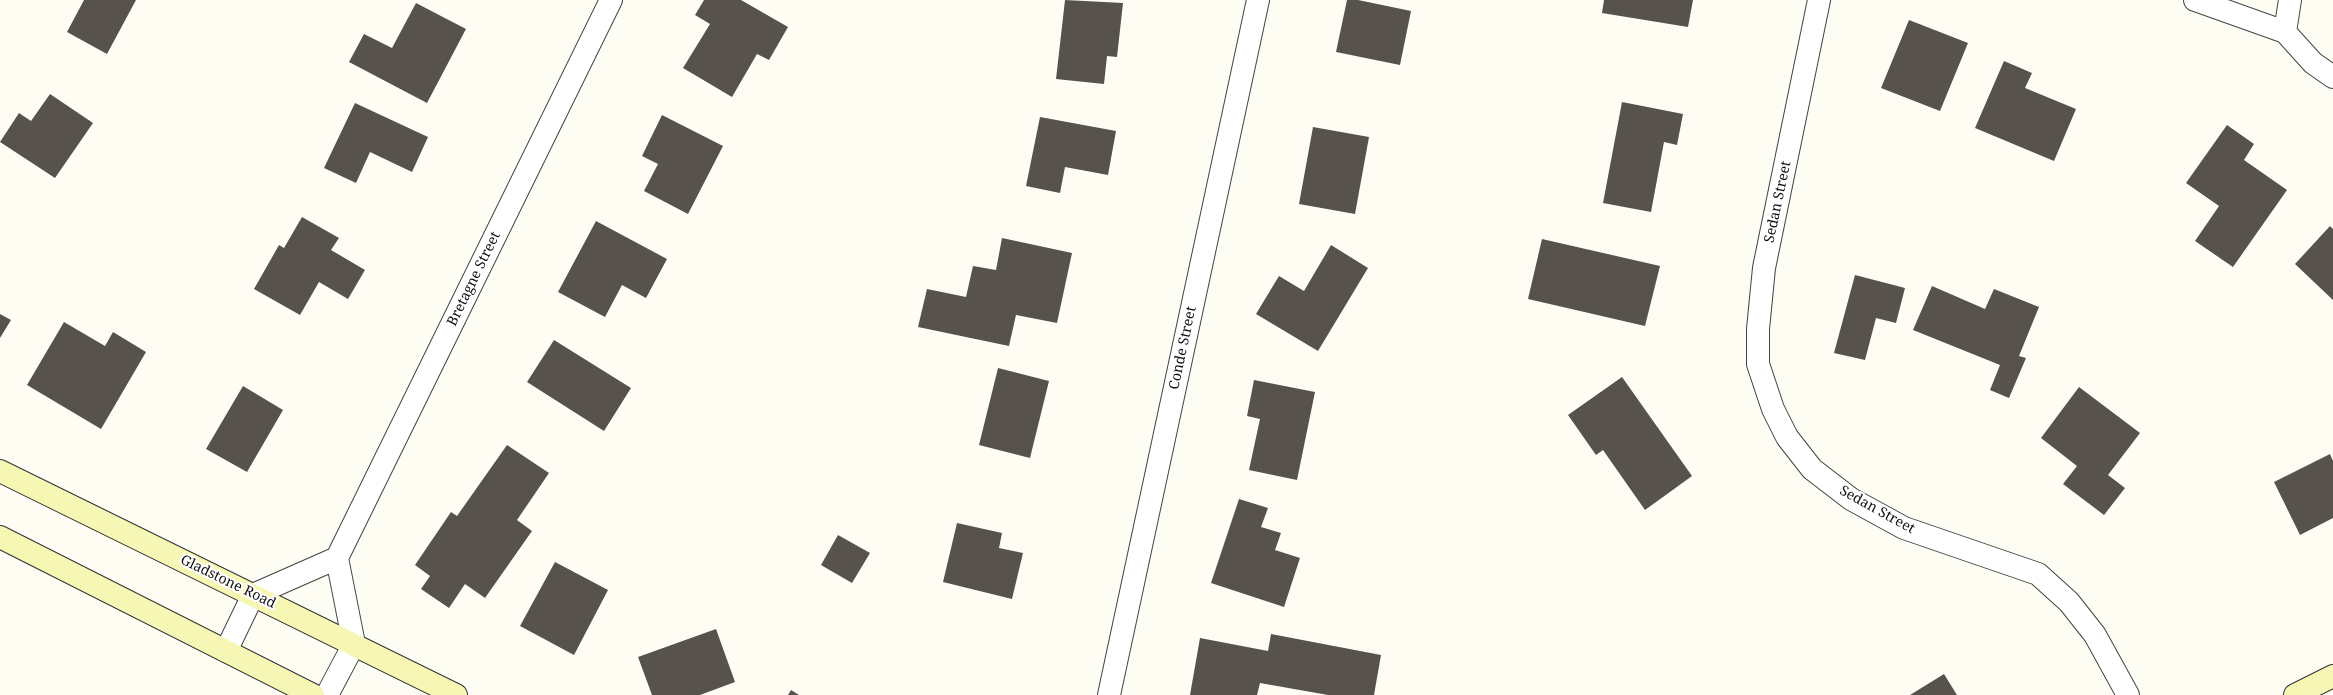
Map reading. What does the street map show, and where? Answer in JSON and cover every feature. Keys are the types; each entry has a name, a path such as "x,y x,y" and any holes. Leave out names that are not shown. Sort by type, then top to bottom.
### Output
{"street":[{"name":"Bretagne Street","path":"337,558 611,0"},
{"name":"Conde Street","path":"1109,695 1258,0"},
{"name":"Sedan Street","path":"1819,0 1764,268 1758,329 1758,364 1773,409 1787,437 1812,469 1851,499 1904,528 2038,574 2070,602 2095,635 2128,695"},
{"path":"2195,0 2285,32 2313,63 2333,77"},
{"path":"2285,32 2290,0"},
{"name":"Gladstone Road","path":"0,471 456,695"},
{"path":"0,537 312,695"},
{"path":"226,651 253,595 337,558 354,644 327,695"},
{"path":"2295,695 2332,679"}],"building":[{"path":"84,0 136,0 107,54 67,32"},
{"path":"704,0 741,0 788,27 769,60 757,54 732,97 683,68 710,24 695,15"},
{"path":"1065,0 1123,3 1117,57 1107,56 1104,84 1056,79"},
{"path":"1347,0 1358,0 1411,11 1400,65 1336,52"},
{"path":"1604,0 1693,0 1688,27 1602,13"},
{"path":"416,3 466,29 427,103 349,62 364,34 392,48"},
{"path":"1909,20 1968,43 1940,111 1881,88"},
{"path":"2004,61 2032,73 2025,88 2076,109 2054,161 1975,128"},
{"path":"50,94 93,123 55,178 0,142 19,113 31,121"},
{"path":"1622,102 1683,114 1677,145 1664,142 1651,212 1603,203"},
{"path":"355,103 428,137 412,172 370,152 356,183 324,168"},
{"path":"662,115 723,146 688,214 644,191 658,164 642,156"},
{"path":"1040,117 1116,131 1108,175 1065,167 1060,193 1026,186"},
{"path":"2227,125 2254,144 2244,160 2287,190 2233,267 2195,241 2219,206 2186,183"},
{"path":"1313,127 1369,137 1355,214 1299,204"},
{"path":"302,217 339,238 331,250 365,270 348,299 319,282 300,315 254,289 279,245 284,248"},
{"path":"596,221 667,259 646,298 622,285 605,317 558,292"},
{"path":"2330,226 2333,229 2333,300 2295,264"},
{"path":"1002,238 1072,253 1057,323 1016,315 1009,346 918,327 927,289 966,297 973,266 996,270"},
{"path":"1542,239 1660,266 1645,326 1528,299"},
{"path":"1331,245 1368,268 1318,351 1256,314 1279,276 1304,291"},
{"path":"1855,275 1905,288 1896,323 1876,318 1865,360 1834,353"},
{"path":"1932,286 1985,309 1994,289 2039,307 2019,356 2026,358 2009,398 1990,390 2000,365 1913,330"},
{"path":"0,314 11,320 0,338"},
{"path":"64,322 105,346 113,332 146,352 101,429 27,385"},
{"path":"554,340 631,388 604,431 527,382"},
{"path":"998,368 1049,381 1030,458 979,445"},
{"path":"1622,377 1692,476 1645,510 1603,450 1596,455 1568,415"},
{"path":"1254,380 1315,392 1297,480 1249,470 1260,419 1247,416"},
{"path":"243,386 283,410 247,472 206,449"},
{"path":"2079,387 2140,433 2108,475 2125,488 2104,515 2063,484 2077,466 2041,438"},
{"path":"507,445 549,473 517,520 532,531 485,598 465,584 449,608 421,589 430,576 415,565 451,512 457,516"},
{"path":"2330,454 2333,461 2333,518 2300,535 2274,482"},
{"path":"1239,499 1268,508 1261,527 1281,533 1275,550 1300,558 1284,607 1211,583"},
{"path":"957,523 1002,533 999,548 1023,553 1012,599 943,582"},
{"path":"838,535 870,553 852,583 821,565"},
{"path":"555,562 608,590 574,655 520,626"},
{"path":"716,629 735,682 700,695 652,695 638,657"},
{"path":"1271,634 1381,655 1374,695 1328,695 1260,683 1257,695 1190,695 1200,638 1268,651"},
{"path":"1944,674 1957,695 1910,695"},
{"path":"791,690 799,695 788,695"}]}
